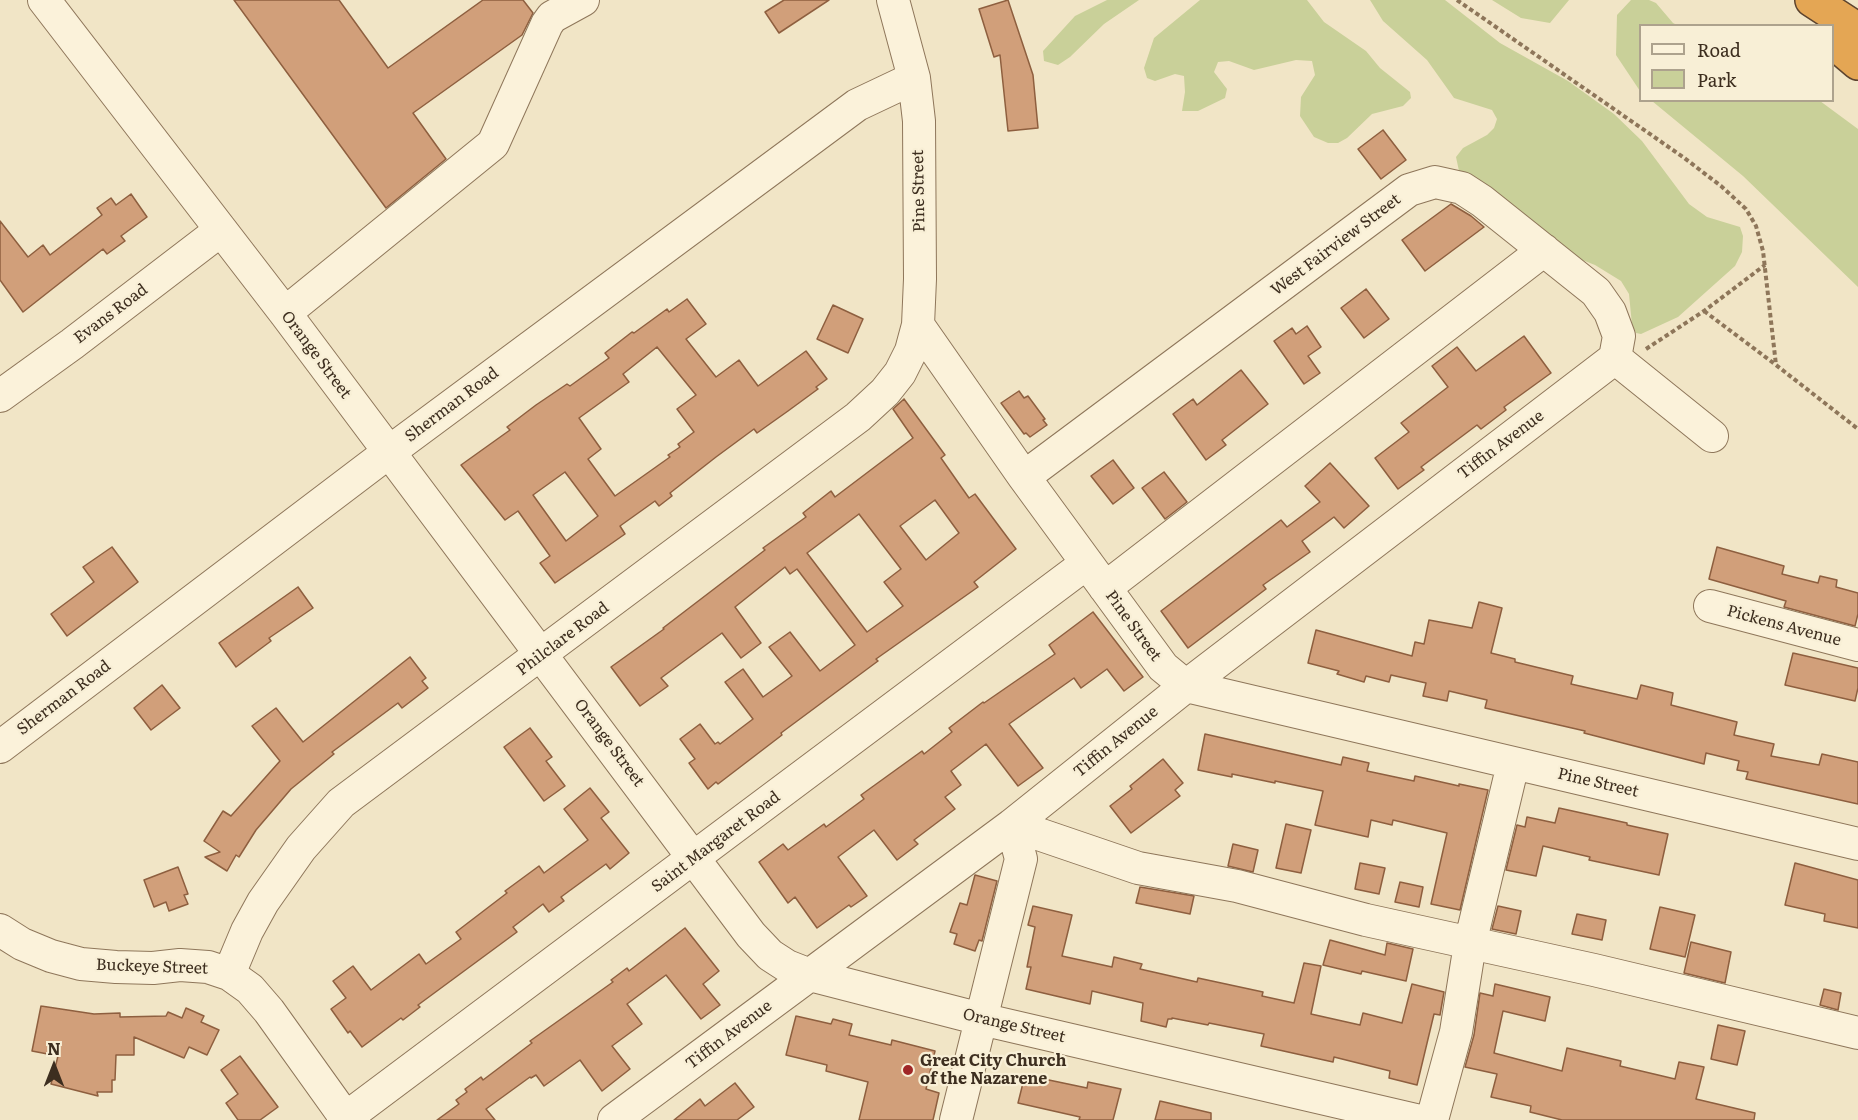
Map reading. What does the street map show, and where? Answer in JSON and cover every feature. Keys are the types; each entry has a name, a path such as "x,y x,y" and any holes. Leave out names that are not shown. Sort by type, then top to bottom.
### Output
{"highway":[{"path":"1795,0 1813,24"},
{"path":"1812,0 1858,30"},
{"path":"1834,42 1858,63"}],"street":[{"path":"285,313 493,144 547,24 546,9 583,0"},
{"name":"Pine Street","path":"893,0 914,78 918,121 920,279 918,325 1024,477 1163,667 1186,686 1858,844"},
{"name":"Orange Street","path":"46,1 285,313 751,935 770,955 787,966 810,975 981,1019 1416,1120"},
{"name":"Sherman Road","path":"0,747 389,452 857,105 914,78"},
{"name":"West Fairview Street","path":"1024,477 1409,190 1435,182 1462,188 1482,201 1596,292 1610,312 1619,336 1614,358"},
{"name":"Evans Road","path":"4,386 220,230"},
{"path":"1105,588 1544,250"},
{"name":"Philclare Road","path":"229,974 247,931 263,903 301,848 341,803 858,417 885,392 900,373 911,351 918,325"},
{"path":"1614,358 1712,436"},
{"name":"Tiffin Avenue","path":"632,1115 810,975 1012,825 1186,686 1614,358"},
{"name":"Saint Margaret Road","path":"345,1119 1087,563"},
{"name":"Pickens Avenue","path":"1710,606 1858,645"},
{"path":"1432,1120 1456,1032 1470,944 1514,764"},
{"path":"1012,825 1138,868 1237,886 1355,917 1594,970 1858,1033"},
{"path":"956,1120 1021,859 1012,825"},
{"name":"Buckeye Street","path":"0,930 22,944 51,956 81,964 153,968 180,965 208,967 229,974 250,989 269,1011 345,1119"}],"path":[{"path":"1456,0 1683,157 1721,186 1746,209 1756,226 1765,265 1776,365"},
{"path":"1614,358 1639,355 1765,265"},
{"path":"1704,310 1858,429"}],"green space":[{"path":"1107,0 1139,0 1104,24 1070,57 1058,65 1044,61 1043,51 1075,16"},
{"path":"1200,0 1307,0 1324,22 1366,51 1380,68 1410,92 1411,98 1403,106 1372,114 1347,138 1338,143 1328,143 1314,137 1300,116 1301,97 1315,75 1312,61 1296,60 1254,70 1229,61 1218,62 1214,72 1227,89 1225,98 1198,111 1182,111 1185,92 1184,76 1175,74 1155,81 1147,78 1144,68 1154,38"},
{"path":"1370,0 1445,0 1500,43 1568,81 1614,114 1642,141 1689,204 1707,217 1740,227 1743,236 1742,252 1735,266 1678,317 1641,334 1636,333 1632,325 1629,294 1621,281 1595,265 1577,258 1503,197 1476,184 1459,171 1456,157 1463,148 1487,135 1494,128 1497,119 1492,110 1454,98 1427,60 1383,21"},
{"path":"1492,0 1569,0 1550,23 1521,18"},
{"path":"1631,0 1649,0 1656,3 1675,24 1639,24 1639,90 1616,55 1617,15"},
{"path":"1653,102 1821,102 1858,129 1858,287 1743,176"}],"building":[{"path":"234,0 339,0 388,68 483,0 523,0 533,13 522,35 413,113 446,159 386,208"},
{"path":"784,0 829,0 779,33 765,12"},
{"path":"1008,0 1033,75 1038,128 1008,131 1000,55 994,57 979,9"},
{"path":"1383,130 1406,160 1381,179 1358,149"},
{"path":"131,194 147,217 121,236 125,241 107,254 103,249 23,312 0,280 0,221 28,257 43,245 50,255 102,215 97,208 111,198 116,205"},
{"path":"1451,204 1484,227 1425,271 1402,240"},
{"path":"1366,289 1389,319 1364,338 1341,308"},
{"path":"687,299 706,324 686,339 716,377 739,360 758,386 806,351 827,379 816,387 818,389 757,433 754,429 716,457 670,493 672,496 659,506 655,501 620,526 625,534 555,583 540,563 550,556 518,511 505,520 461,465 510,430 507,427 536,405 567,384 570,386 609,358 605,353 632,332 634,333 667,309 669,312","holes":["657,347 696,395 677,409 694,432 678,444 680,447 668,455 670,457 615,496 588,459 601,449 579,418 629,382 623,374","565,472 598,516 566,541 533,495"]},
{"path":"833,305 863,319 848,353 817,339"},
{"path":"1307,326 1321,347 1308,356 1320,373 1304,384 1274,341 1292,328 1296,334"},
{"path":"1524,336 1551,373 1504,407 1506,410 1481,429 1477,425 1421,467 1424,470 1398,489 1375,458 1409,432 1401,423 1448,387 1432,366 1457,347 1476,371"},
{"path":"1241,370 1268,404 1222,440 1226,445 1206,460 1173,414 1193,399 1197,405"},
{"path":"1019,391 1024,398 1028,396 1047,425 1030,437 1024,434 1001,403"},
{"path":"904,399 945,455 941,458 969,498 975,494 1016,549 974,582 978,587 876,659 878,661 781,733 782,735 718,784 716,782 708,789 689,763 695,759 680,739 700,724 715,744 718,742 720,744 753,719 725,682 743,669 763,697 792,676 769,647 790,632 820,671 855,645 797,569 790,574 785,567 735,607 761,643 741,658 722,633 661,678 668,686 640,706 611,667 664,629 765,550 763,548 806,517 803,513 831,491 835,497 913,438 893,409","holes":["935,500 959,533 926,560 900,526","859,514 901,569 884,582 903,606 867,632 807,553"]},
{"path":"1113,460 1134,488 1113,504 1091,476"},
{"path":"1330,463 1369,506 1344,528 1334,517 1302,541 1310,552 1263,585 1266,589 1188,648 1161,611 1281,520 1287,527 1320,502 1305,486"},
{"path":"1164,472 1187,502 1165,519 1142,488"},
{"path":"112,547 138,582 67,636 51,614 94,582 83,567"},
{"path":"1717,547 1784,566 1782,574 1818,583 1820,576 1837,580 1836,587 1858,593 1858,614 1855,626 1784,607 1786,601 1709,579"},
{"path":"298,587 313,608 269,638 271,641 236,667 219,643"},
{"path":"1479,602 1502,608 1491,653 1515,659 1515,662 1573,676 1571,684 1637,699 1641,685 1673,693 1671,705 1737,722 1734,735 1774,744 1771,756 1819,765 1822,754 1858,762 1858,804 1746,779 1748,772 1737,770 1739,761 1706,753 1704,764 1584,733 1585,731 1485,708 1487,700 1449,691 1447,701 1423,696 1426,683 1391,675 1389,682 1366,676 1364,682 1337,674 1339,671 1308,663 1316,630 1412,656 1415,642 1424,644 1429,620 1472,628"},
{"path":"1093,612 1143,677 1124,691 1107,669 1081,688 1074,678 1009,724 1043,768 1018,786 986,744 951,771 961,785 945,797 955,809 914,840 918,844 897,860 874,830 838,857 867,896 851,907 849,905 817,928 795,897 788,903 759,862 783,844 788,850 824,824 826,827 864,799 861,795 922,751 924,754 952,732 949,728 983,702 1055,654 1049,645"},
{"path":"1793,653 1858,668 1858,688 1855,701 1785,685"},
{"path":"410,657 426,678 422,681 428,688 402,708 398,703 332,752 334,754 291,789 256,830 239,857 236,855 227,871 205,857 220,852 204,841 223,811 231,816 280,761 252,726 276,708 303,742"},
{"path":"162,685 180,708 151,730 134,708"},
{"path":"530,728 552,757 546,761 565,786 544,801 504,747"},
{"path":"1205,734 1341,765 1343,757 1369,763 1367,771 1414,781 1415,776 1488,790 1460,910 1431,904 1447,833 1393,820 1392,825 1371,820 1368,837 1315,825 1323,791 1275,781 1275,783 1232,774 1232,777 1198,770"},
{"path":"1163,759 1183,783 1175,790 1180,796 1131,833 1110,806 1132,789 1130,786"},
{"path":"590,788 609,812 601,818 629,853 610,869 606,864 561,897 564,901 549,912 543,904 513,927 517,932 418,1005 420,1007 403,1020 401,1018 362,1047 350,1031 348,1033 331,1009 346,998 333,981 353,966 371,990 419,954 426,964 461,939 456,932 507,893 505,891 539,866 544,873 588,840 564,809"},
{"path":"1559,808 1668,834 1659,875 1589,860 1590,857 1543,846 1536,876 1506,870 1517,825 1525,827 1527,817 1555,823"},
{"path":"1286,824 1311,830 1301,873 1276,868"},
{"path":"1233,844 1258,850 1253,872 1228,866"},
{"path":"1360,863 1385,868 1379,894 1355,889"},
{"path":"1795,863 1858,880 1858,928 1824,921 1825,914 1785,905"},
{"path":"178,867 188,894 184,895 188,904 169,911 166,902 154,907 144,880"},
{"path":"975,875 997,881 982,941 979,940 975,951 954,944 957,934 950,932 960,903 967,905"},
{"path":"1400,882 1423,887 1419,907 1395,902"},
{"path":"1140,887 1194,896 1190,914 1136,903"},
{"path":"1033,906 1072,915 1062,956 1112,967 1114,957 1142,964 1140,969 1197,982 1198,978 1263,992 1262,996 1294,1003 1304,963 1321,966 1311,1014 1360,1025 1363,1013 1402,1023 1412,984 1444,992 1440,1015 1434,1014 1417,1085 1389,1078 1390,1071 1334,1057 1333,1062 1261,1046 1264,1034 1172,1018 1168,1019 1166,1027 1141,1021 1143,1003 1092,991 1090,1004 1026,989 1031,967 1027,967 1035,927 1028,925"},
{"path":"1498,906 1521,911 1516,934 1492,929"},
{"path":"1660,907 1695,915 1685,957 1650,949"},
{"path":"1577,914 1606,920 1602,940 1572,934"},
{"path":"685,928 719,971 703,984 720,1005 701,1019 666,975 627,1004 642,1024 612,1046 630,1069 602,1091 580,1060 544,1086 536,1075 530,1077 486,1109 495,1120 437,1120 459,1104 456,1100 467,1092 465,1089 481,1077 483,1080 532,1043 530,1041 613,982 611,980 627,968 629,971"},
{"path":"1330,940 1385,955 1387,943 1413,949 1406,981 1323,965"},
{"path":"1691,942 1731,952 1725,983 1684,973"},
{"path":"1495,984 1550,997 1545,1021 1503,1011 1494,1053 1562,1071 1567,1048 1621,1061 1620,1066 1675,1079 1679,1062 1704,1067 1696,1099 1755,1113 1754,1120 1562,1120 1530,1112 1531,1106 1491,1097 1497,1074 1465,1067 1474,1035 1480,993 1493,996"},
{"path":"1824,989 1841,993 1838,1010 1820,1005"},
{"path":"41,1006 94,1014 120,1013 120,1017 166,1016 168,1012 182,1018 186,1008 204,1016 201,1022 219,1030 207,1055 189,1047 184,1058 134,1037 134,1055 116,1055 112,1092 97,1092 98,1096 51,1084 58,1056 32,1051"},
{"path":"796,1016 831,1024 833,1019 852,1024 849,1035 891,1045 892,1040 935,1051 926,1089 939,1093 933,1120 859,1120 868,1082 826,1071 827,1065 786,1055"},
{"path":"1718,1025 1745,1031 1737,1065 1711,1059"},
{"path":"240,1056 278,1107 260,1120 238,1120 226,1103 238,1094 221,1070"},
{"path":"1025,1075 1087,1088 1088,1082 1121,1089 1113,1120 1079,1120 1080,1117 1018,1103"},
{"path":"735,1083 754,1107 737,1120 674,1120 700,1099 705,1106"},
{"path":"1160,1101 1211,1113 1211,1120 1155,1120"}],"place":[{"name":"Great City Church of the Nazarene","path":"908,1070"}]}
